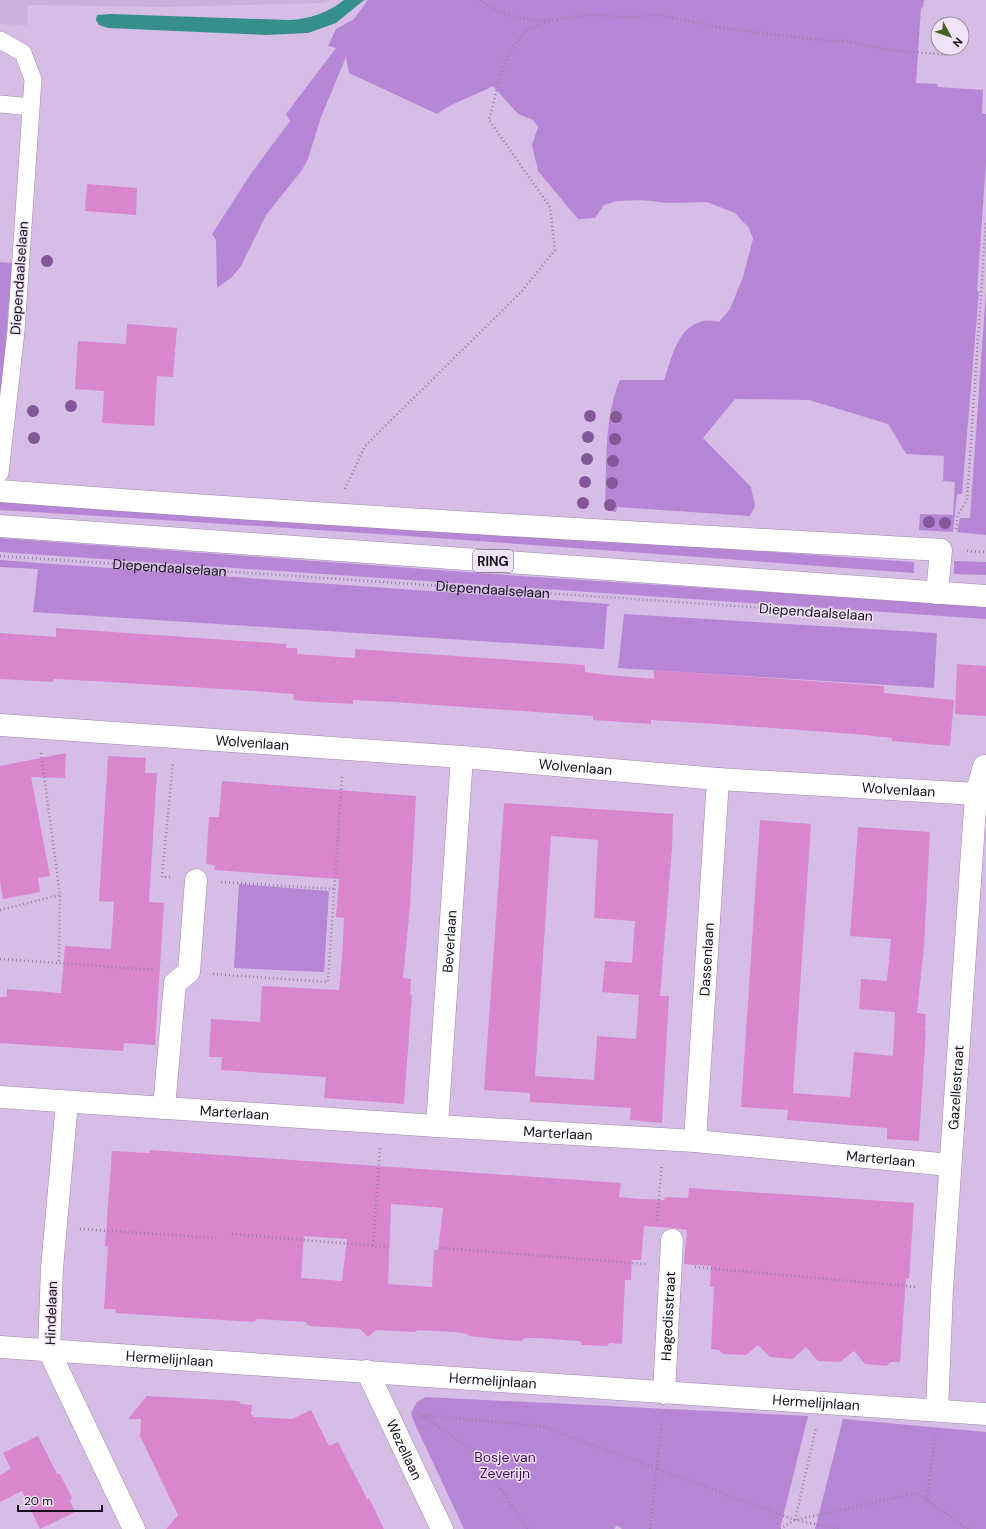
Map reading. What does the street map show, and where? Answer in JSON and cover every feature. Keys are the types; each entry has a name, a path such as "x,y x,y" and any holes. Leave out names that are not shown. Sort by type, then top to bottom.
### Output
{"street":[{"path":"0,491 248,509 533,527 941,550 937,593"},
{"name":"Diependaalselaan","path":"0,526 986,596"},
{"name":"Wolvenlaan","path":"0,725 38,726 462,757 718,779 976,794"},
{"name":"Beverlaan","path":"437,1126 462,757"},
{"name":"Gazellestraat","path":"937,1410 942,1289 950,1165 979,858 976,794 985,766"},
{"name":"Dassenlaan","path":"695,1141 718,779"},
{"path":"164,1108 175,983 189,972 196,880"},
{"name":"Marterlaan","path":"0,1097 437,1126 695,1141 950,1165"},
{"name":"Hindelaan","path":"67,1102 56,1227 49,1351 134,1529"},
{"name":"Hagedisstraat","path":"664,1233 664,1393"},
{"name":"Hermelijnlaan","path":"0,1347 986,1414"},
{"name":"Wezellaan","path":"367,1371 442,1529"}],"lane":[{"name":"Diependaalselaan","path":"0,40 23,53 33,79 16,331 0,473"},
{"path":"0,104 31,107"}],"path":[{"path":"480,0 489,7 520,19 538,21 589,15 626,17 659,15 722,28 846,42 890,50 930,53"},
{"path":"333,514 365,446 522,292 555,250 550,207 489,120 506,60 515,41 534,26 557,19"},
{"path":"955,535 958,514 967,500 986,221"},
{"name":"Diependaalselaan","path":"0,556 828,612"},
{"path":"38,726 60,896 60,963"},
{"path":"175,736 162,876 196,880 334,889"},
{"path":"0,959 328,982 343,749"},
{"path":"0,910 60,896"},
{"path":"373,1245 382,1122"},
{"path":"664,1233 665,1140"},
{"path":"56,1227 216,1238"},
{"path":"232,1234 388,1247"},
{"path":"650,1529 658,1468 664,1393"},
{"path":"795,1520 815,1432 818,1403"},
{"path":"414,1410 475,1452 528,1529"},
{"path":"926,1500 937,1410"},
{"path":"420,1415 542,1426 795,1520 841,1529"},
{"path":"780,1529 795,1520 917,1493 968,1529"}],"shaded area":[{"path":"0,0 330,0 323,3 162,7 28,5 27,25 0,24"},
{"path":"344,0 364,0 336,23 308,33 265,35 108,28 99,25 96,20 97,15 111,14 289,20 304,18 325,12"}],"green space":[{"path":"368,0 924,0 923,7 921,8 916,83 937,84 938,87 983,90 982,113 986,114 986,162 977,291 979,291 962,494 957,494 953,532 919,530 920,514 953,515 955,482 943,481 944,456 906,454 888,424 809,400 735,399 703,438 751,487 755,506 750,516 617,507 616,512 605,510 608,428 615,395 620,380 664,380 677,344 687,329 704,321 719,322 730,309 743,277 753,239 749,228 735,213 707,202 668,203 641,200 617,201 604,205 595,218 578,219 538,171 532,145 538,127 533,120 518,114 493,86 444,109 437,114 349,73 346,57 321,117 308,159 302,170 266,215 241,266 232,277 217,288 216,240 212,234 250,175 290,121 286,114 336,48 328,46 336,29 354,19"},
{"path":"0,262 12,263 0,418"},
{"path":"986,291 986,535 957,532 960,518 970,518"},
{"path":"0,498 914,562 914,573 229,524 0,510"},
{"path":"0,538 520,576 986,606 986,619 0,552"},
{"path":"0,560 610,604 607,607 604,649 33,612 38,569 0,567"},
{"path":"954,561 986,562 986,575 954,574"},
{"path":"624,614 937,633 934,688 618,668"},
{"path":"239,884 329,891 324,972 234,968"},
{"name":"Bosje van Zeverijn","path":"426,1397 808,1416 780,1529 622,1529 617,1525 614,1529 464,1529 411,1413 417,1402"},
{"path":"843,1419 986,1432 986,1529 815,1529"}],"building":[{"path":"87,184 137,188 136,215 85,211"},
{"path":"127,324 177,328 173,377 157,376 154,426 102,423 104,391 75,389 78,341 126,344"},
{"path":"56,628 286,644 286,648 297,648 297,654 355,658 355,649 585,665 585,672 654,679 654,670 884,686 884,693 954,700 950,746 892,741 892,738 855,734 716,724 651,720 651,724 593,720 593,716 394,702 353,700 353,704 318,702 293,700 294,694 255,691 54,679 53,682 0,679 0,633 56,637"},
{"path":"957,664 986,666 986,716 955,714"},
{"path":"66,753 65,778 31,777 50,876 38,878 40,892 3,899 0,882 0,766"},
{"path":"108,756 146,758 145,773 157,773 149,902 164,903 155,1045 124,1043 123,1051 0,1043 0,997 7,997 7,989 61,993 65,946 111,949 114,902 99,901"},
{"path":"222,781 416,796 410,906 403,978 411,979 410,995 412,995 404,1104 324,1098 326,1077 221,1070 222,1057 209,1057 211,1019 260,1022 262,986 339,990 344,918 336,917 339,879 214,870 215,865 206,864 209,817 219,817"},
{"path":"504,803 673,814 672,848 660,996 669,996 662,1123 630,1120 631,1108 530,1102 530,1093 484,1090","holes":["551,836 598,840 594,918 635,921 632,963 605,961 602,992 639,995 636,1039 597,1036 594,1080 535,1076"]},
{"path":"760,820 811,824 793,1093 818,1095 850,1097 854,1052 893,1056 895,1012 859,1009 861,979 887,981 891,939 850,936 858,827 930,832 924,946 917,1013 926,1014 919,1141 887,1139 887,1128 787,1120 788,1110 741,1107"},
{"path":"150,1150 621,1183 619,1197 641,1199 664,1200 665,1197 688,1198 689,1188 914,1203 909,1279 906,1278 900,1362 891,1362 886,1366 865,1364 854,1351 840,1362 818,1361 806,1347 793,1359 770,1357 758,1345 746,1355 723,1354 719,1350 711,1349 714,1287 710,1287 711,1266 684,1264 687,1230 644,1226 641,1260 632,1260 631,1280 625,1280 622,1344 610,1343 607,1346 582,1345 580,1341 537,1338 525,1338 521,1341 505,1340 469,1336 467,1334 455,1332 418,1330 415,1332 376,1330 368,1337 360,1329 309,1326 306,1322 257,1319 254,1322 116,1313 115,1309 104,1309 108,1247 105,1246 112,1151 150,1153","holes":["391,1204 443,1208 438,1250 434,1250 432,1287 388,1284","304,1236 347,1239 342,1281 301,1278"]},
{"path":"147,1396 239,1401 241,1404 252,1405 251,1415 253,1415 253,1417 292,1419 311,1410 329,1446 338,1442 367,1499 369,1498 384,1529 166,1529 178,1515 140,1436 141,1419 128,1419"},
{"path":"38,1436 57,1474 60,1474 72,1498 70,1501 75,1512 40,1529 22,1491 0,1502 0,1475 11,1469 3,1453"}]}
